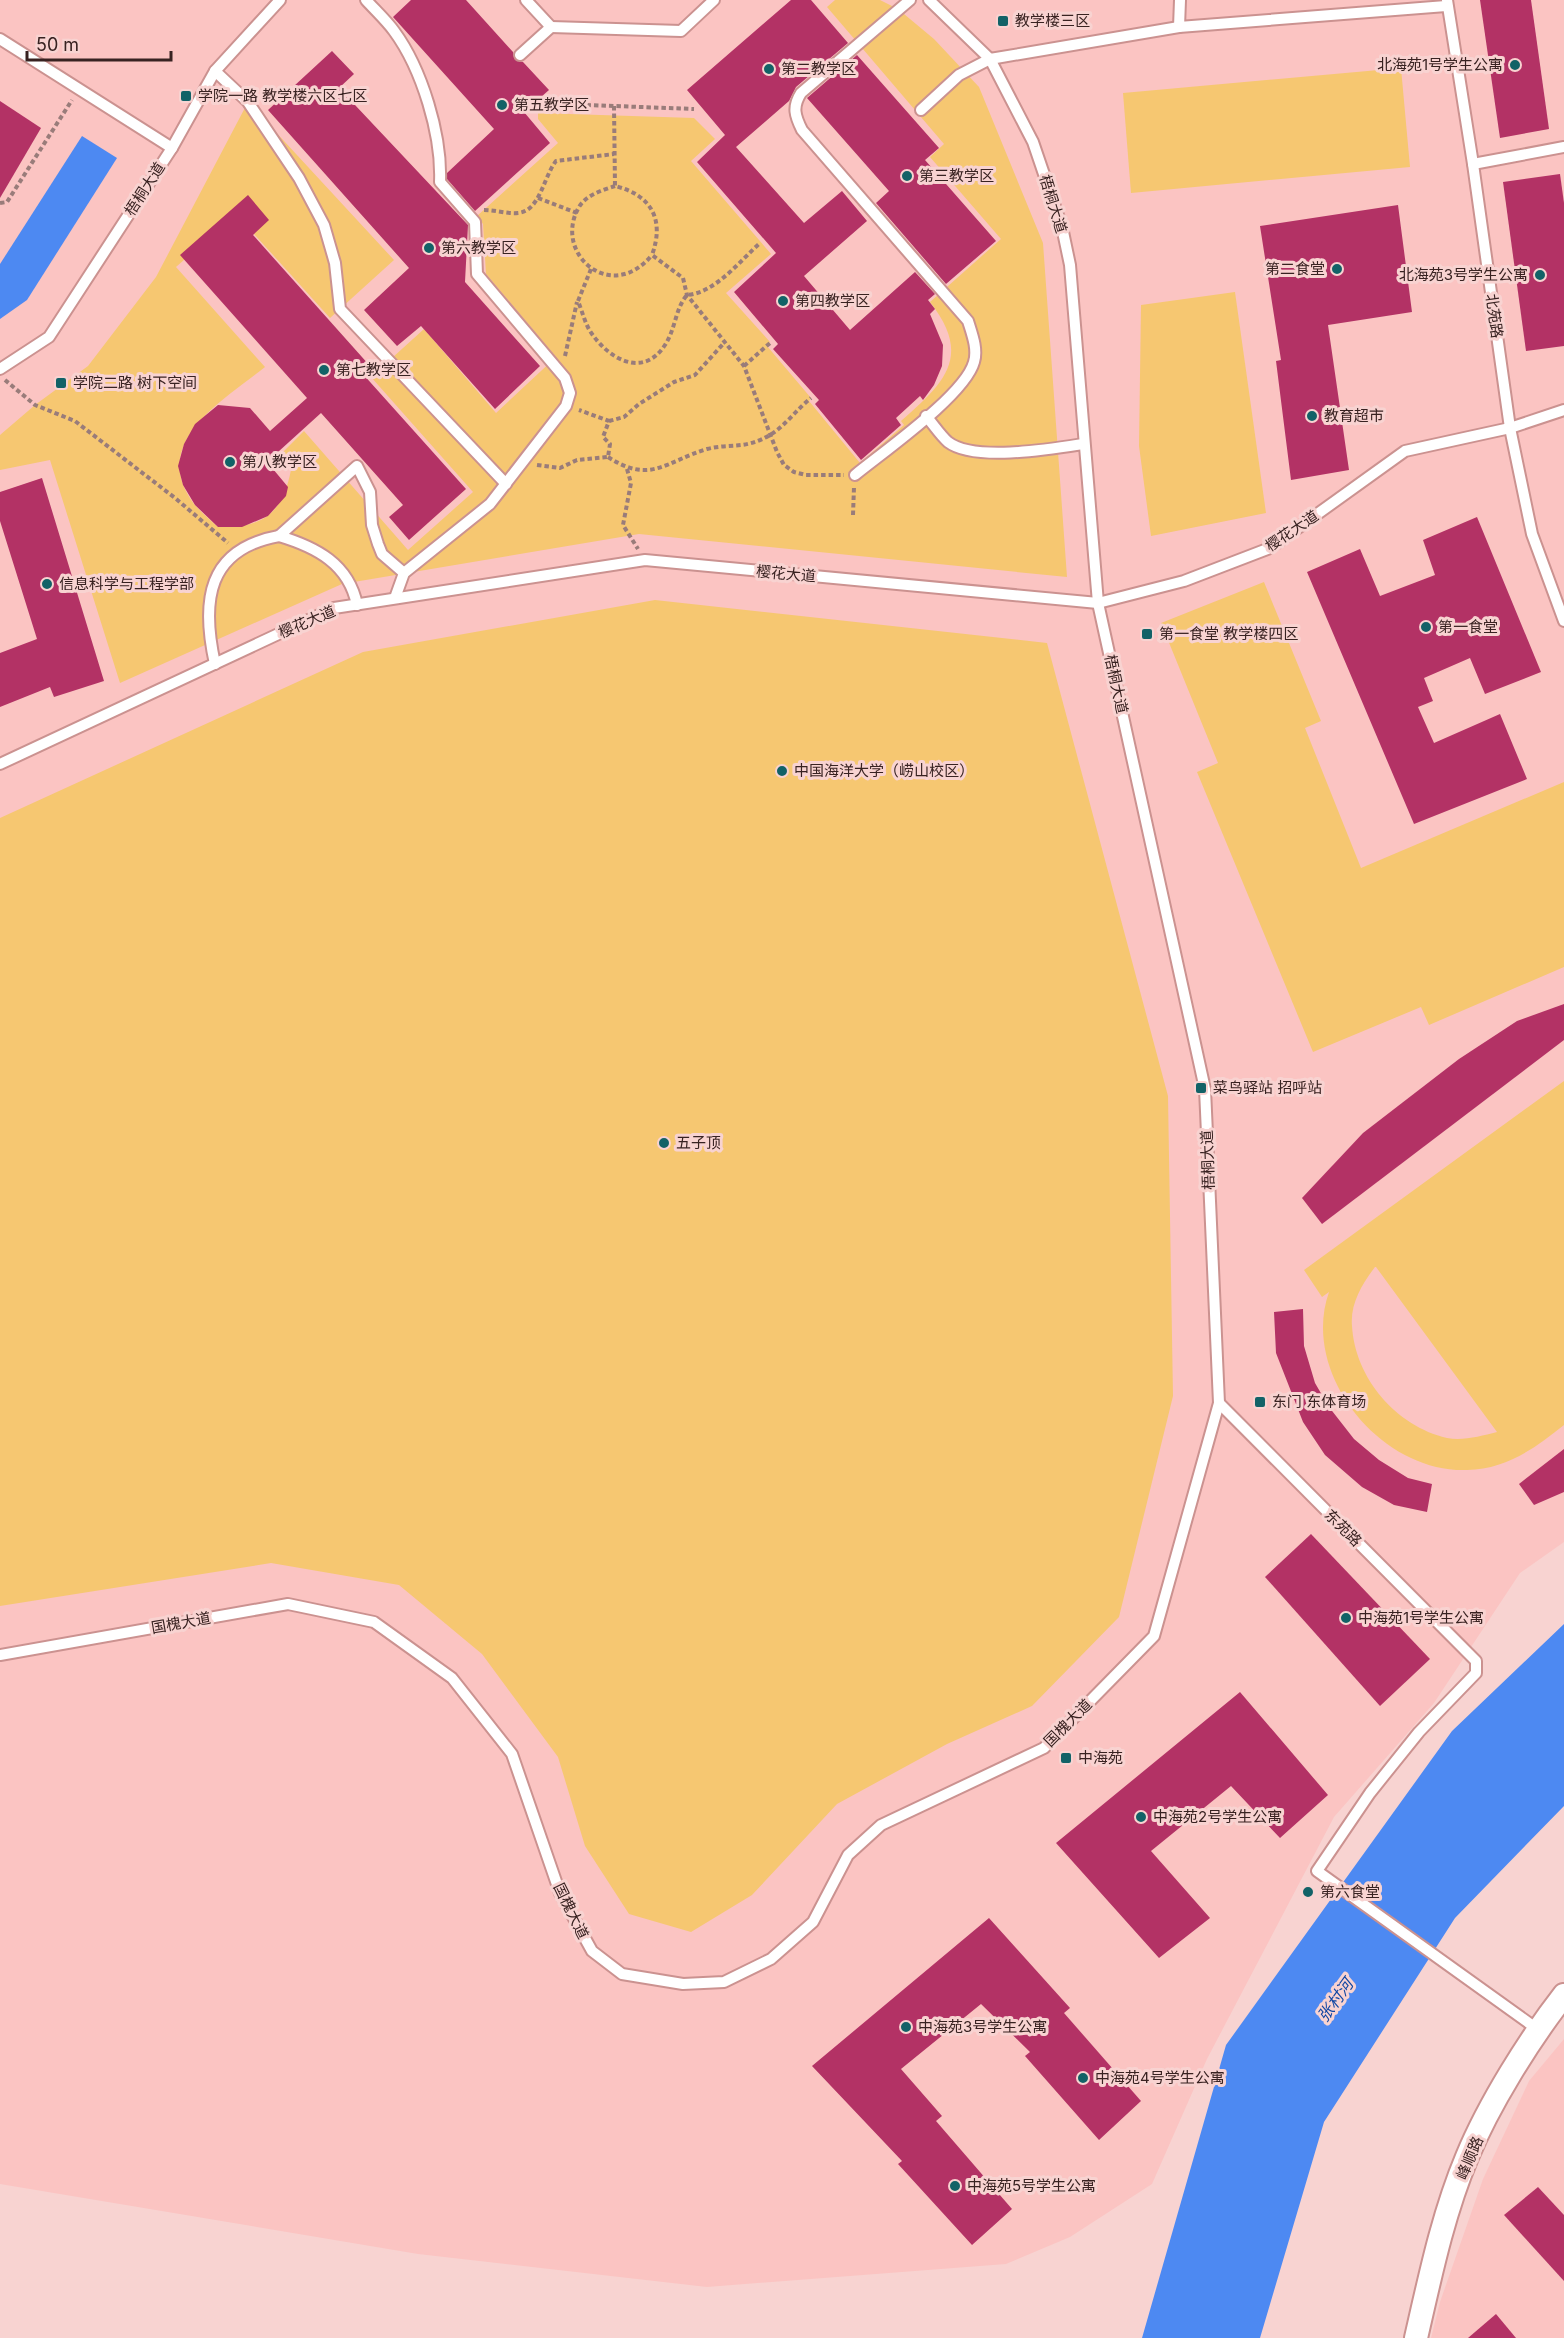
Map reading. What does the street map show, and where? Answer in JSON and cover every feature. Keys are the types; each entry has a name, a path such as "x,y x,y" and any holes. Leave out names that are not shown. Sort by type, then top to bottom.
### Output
{"street":[{"name":"峰顺路","path":"1416,2338 1435,2257 1467,2156 1517,2062 1562,2002"}],"lane":[{"name":"梧桐大道","path":"0,369 48,337 172,148 215,71 280,0"},
{"path":"366,0 394,31 418,76 441,156 440,182 475,222 477,274 565,378 570,393 567,406 490,504 405,573 395,598"},
{"path":"526,0 550,27"},
{"path":"520,55 550,27 681,31 714,0"},
{"path":"855,475 958,390 974,362 974,339 968,321 802,130 796,118 794,104 801,93 910,0"},
{"name":"梧桐大道","path":"929,0 990,58 1033,142 1062,227 1070,265 1083,444 1098,603 1205,1089 1219,1403"},
{"path":"1179,27 1180,0"},
{"path":"921,111 959,75 990,58 1179,27 1447,3"},
{"name":"北苑路","path":"1447,3 1473,164 1510,428 1532,534 1564,621"},
{"path":"0,39 172,148"},
{"path":"215,71 248,102 299,178 324,225 335,263 340,309 506,484"},
{"path":"1473,164 1564,147"},
{"name":"樱花大道","path":"0,764 334,608 645,560 1098,603 1184,581 1270,548 1405,451 1510,428 1564,410"},
{"path":"926,416 949,443 975,450 1019,454 1083,444"},
{"path":"279,536 357,466 370,492 372,525 382,554 405,573"},
{"path":"215,664 209,636 212,583 237,550 260,540 279,536 302,543 340,567 354,589 357,604"},
{"name":"东苑路","path":"1219,1403 1476,1661 1476,1673 1419,1732 1370,1793 1317,1871 1540,2031"},
{"name":"国槐大道","path":"0,1655 288,1604 374,1622 452,1678 512,1754 560,1893 592,1951 622,1974 682,1984 724,1982 771,1959 813,1922 848,1855 881,1825 1044,1748 1154,1636 1219,1403"}],"path":[{"path":"0,203 7,202 79,90"},
{"path":"534,103 694,109"},
{"path":"614,106 615,186"},
{"path":"472,219 483,210 516,213 527,211 538,198 544,178 556,161 614,154"},
{"path":"615,186 633,191 649,204 655,218 657,232 652,255 634,273 620,277 606,275 591,268 579,255 573,239 579,206 589,197 615,186"},
{"path":"538,198 577,213"},
{"path":"578,301 590,332 607,350 622,359 641,365 655,359 666,344 676,324 679,304 687,295 700,294 716,283 760,243"},
{"path":"652,255 683,278 687,295 744,366 784,465 794,472 806,475 855,475 853,514"},
{"path":"565,378 566,346 578,301 591,268"},
{"path":"744,366 770,342"},
{"path":"567,406 609,421 624,417 639,404 674,382 695,375 724,343"},
{"path":"0,376 35,405 75,421 237,550"},
{"path":"526,460 540,466 560,468 577,459 609,457 627,469 648,470 669,466 710,449 746,446 771,434 811,398"},
{"path":"609,421 603,437 610,444 609,457"},
{"path":"627,469 631,483 623,525 645,560"}],"shaded area":[{"name":"中国海洋大学（崂山校区）","path":"0,0 1564,0 1564,1542 1520,1573 1434,1703 1334,1817 1207,2059 1152,2184 1070,2237 1006,2264 707,2287 418,2254 0,2184"},
{"path":"835,0 880,0 898,9 934,39 979,87 1043,243 1067,577 639,534 342,584 120,683 50,460 0,470 0,435 35,405 88,366 156,277 248,102 394,260 330,318 236,214 176,267 265,367 212,409 196,425 185,442 180,461 182,482 194,504 218,527 247,525 268,516 276,508 282,498 291,470 281,454 304,431 408,550 473,492 371,377 424,329 496,413 556,357 486,274 483,224 477,216 558,143 538,119 538,113 694,118 715,139 691,161 771,254 726,293 770,342 767,346 811,398 809,401 860,463 904,425 901,421 930,394 940,381 948,368 951,354 950,338 943,321 930,302 1001,239 930,157 944,144 827,7"},
{"path":"1401,68 1410,167 1131,193 1123,93"},
{"path":"1235,292 1266,513 1151,536 1139,446 1141,305"},
{"path":"1264,582 1321,721 1305,728 1361,868 1564,782 1564,967 1429,1025 1421,1007 1313,1052 1197,772 1218,763 1161,623"},
{"path":"655,600 1047,643 1168,1096 1173,1396 1119,1617 1032,1706 947,1744 837,1804 752,1895 691,1932 629,1914 585,1846 558,1757 482,1654 399,1585 271,1563 0,1606 0,818 363,652"},
{"path":"1564,1081 1564,1425 1542,1442 1507,1462 1467,1470 1435,1467 1405,1455 1378,1437 1355,1413 1337,1385 1326,1355 1323,1323 1329,1292 1322,1297 1304,1270","holes":["1376,1267 1497,1432 1466,1438 1447,1438 1411,1423 1381,1397 1361,1364 1352,1326 1353,1310 1358,1295"]},
{"path":"1564,2039 1564,2338 1431,2338 1440,2302 1483,2179 1529,2081"}],"water":[{"path":"82,136 117,158 27,300 0,319 0,264"},
{"name":"张村河","path":"1564,1624 1564,1806 1455,1918 1324,2122 1260,2338 1142,2338 1226,2045 1452,1731"}],"building":[{"name":"第五教学区","path":"411,0 466,0 513,52 515,60 523,62 549,90 524,112 550,143 475,211 447,179 447,173 494,129 393,17"},
{"name":"第四教学区","path":"791,0 811,0 848,43 796,87 789,101 736,147 804,223 842,191 867,221 804,276 850,330 915,272 935,294 928,300 935,309 930,314 943,345 942,366 934,385 923,400 920,396 896,418 901,425 861,460 815,404 819,400 773,349 778,344 734,292 776,253 697,162 725,135 687,90"},
{"name":"北海苑1号学生公寓","path":"1480,0 1531,0 1549,129 1500,138"},
{"name":"第六教学区","path":"332,51 354,74 339,88 468,225 465,282 540,366 495,409 421,326 397,346 364,310 409,268 268,110"},
{"name":"第三教学区","path":"857,55 939,148 925,160 996,241 946,284 876,203 889,191 807,98"},
{"path":"0,101 41,128 0,198"},
{"name":"北海苑3号学生公寓","path":"1560,174 1564,203 1564,346 1526,351 1503,182"},
{"name":"第七教学区","path":"248,195 269,220 253,235 370,366 362,373 466,489 409,540 389,517 403,505 321,413 278,452 284,459 273,469 288,487 286,496 268,516 242,527 218,527 195,505 183,485 178,466 184,444 195,424 218,405 250,408 270,431 307,398 180,255"},
{"name":"第二食堂","path":"1398,205 1412,312 1328,325 1349,470 1291,480 1276,361 1281,360 1260,226"},
{"name":"信息科学与工程学部","path":"42,478 104,681 54,697 50,687 0,707 0,653 37,639 0,521 0,492"},
{"name":"第一食堂","path":"1477,517 1541,672 1485,694 1470,658 1424,678 1433,701 1418,707 1434,743 1500,714 1527,779 1414,824 1307,572 1360,549 1380,596 1435,575 1423,540"},
{"path":"1564,1004 1564,1040 1322,1224 1302,1198 1363,1133 1459,1059 1517,1021"},
{"path":"1303,1309 1304,1346 1315,1383 1329,1407 1354,1439 1379,1460 1408,1478 1432,1484 1427,1512 1394,1505 1362,1487 1325,1455 1303,1422 1276,1353 1274,1312"},
{"path":"1564,1449 1564,1492 1534,1505 1519,1484"},
{"name":"中海苑1号学生公寓","path":"1311,1534 1430,1659 1380,1706 1265,1577"},
{"name":"中海苑2号学生公寓","path":"1240,1692 1328,1795 1280,1838 1231,1786 1151,1851 1210,1918 1159,1958 1056,1843"},
{"name":"中海苑3号学生公寓","path":"989,1918 1070,2008 1064,2013 1141,2101 1099,2140 1025,2056 1030,2052 981,2004 901,2069 942,2116 936,2121 1012,2209 972,2245 898,2164 902,2161 812,2066"},
{"path":"1538,2187 1564,2215 1564,2281 1504,2215"},
{"path":"1496,2314 1516,2338 1468,2338"}],"place":[{"name":"教学楼三区","path":"1003,21"},
{"name":"北海苑1号学生公寓","path":"1515,65"},
{"name":"第二教学区","path":"769,69"},
{"name":"学院一路 教学楼六区七区","path":"186,96"},
{"name":"第五教学区","path":"502,105"},
{"name":"第三教学区","path":"907,176"},
{"name":"第六教学区","path":"429,248"},
{"name":"第二食堂","path":"1337,269"},
{"name":"北海苑3号学生公寓","path":"1540,275"},
{"name":"第四教学区","path":"783,301"},
{"name":"第七教学区","path":"324,370"},
{"name":"学院二路 树下空间","path":"61,383"},
{"name":"教育超市","path":"1312,416"},
{"name":"第八教学区","path":"230,462"},
{"name":"信息科学与工程学部","path":"47,584"},
{"name":"第一食堂","path":"1426,627"},
{"name":"第一食堂 教学楼四区","path":"1147,634"},
{"name":"中国海洋大学（崂山校区）","path":"782,771"},
{"name":"菜鸟驿站 招呼站","path":"1201,1088"},
{"name":"五子顶","path":"664,1143"},
{"name":"东门 东体育场","path":"1260,1402"},
{"name":"中海苑1号学生公寓","path":"1346,1618"},
{"name":"中海苑","path":"1066,1758"},
{"name":"中海苑2号学生公寓","path":"1141,1817"},
{"name":"第六食堂","path":"1308,1892"},
{"name":"中海苑3号学生公寓","path":"906,2027"},
{"name":"中海苑4号学生公寓","path":"1083,2078"},
{"name":"中海苑5号学生公寓","path":"955,2186"}]}
